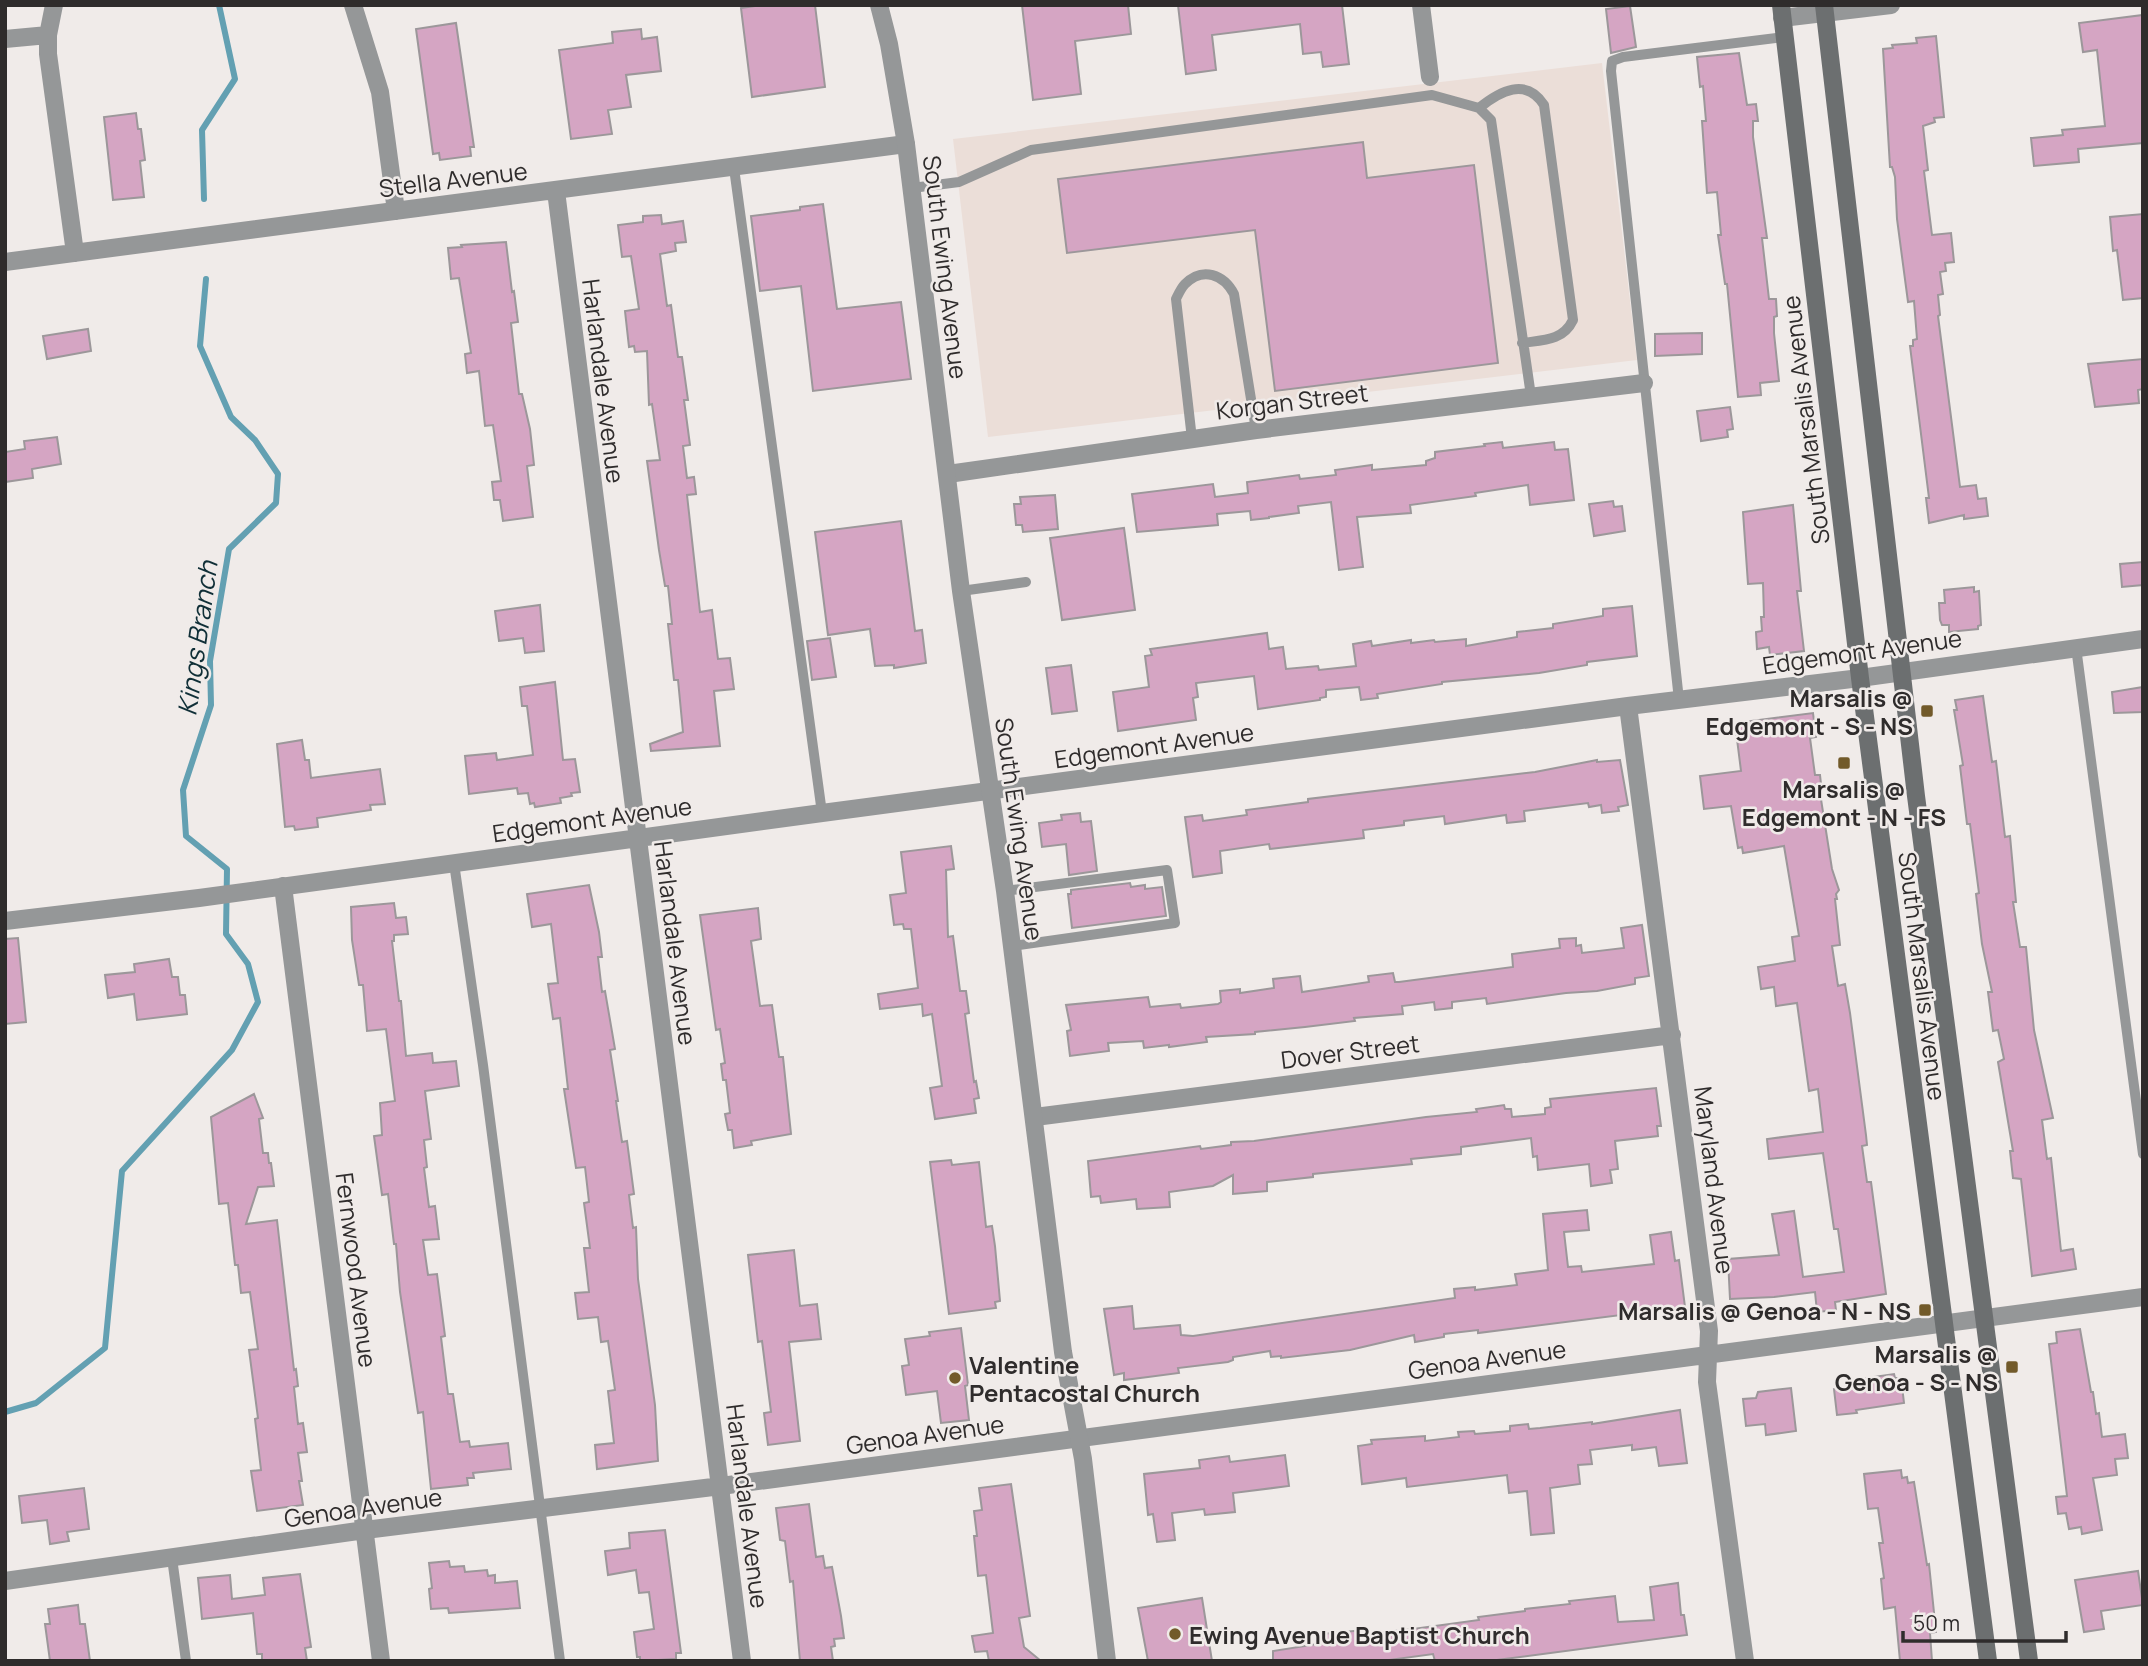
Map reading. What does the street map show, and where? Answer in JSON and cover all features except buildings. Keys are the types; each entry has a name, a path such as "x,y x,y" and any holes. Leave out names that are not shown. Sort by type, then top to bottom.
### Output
{"main road":[{"name":"South Marsalis Avenue","path":"1824,9 1901,671 2029,1661"},
{"name":"South Marsalis Avenue","path":"1781,12 1860,678 1988,1661"}],"street":[{"path":"54,5 48,35 75,253"},
{"path":"353,5 380,92 396,211"},
{"name":"South Ewing Avenue","path":"879,5 889,44 906,144 961,591 1005,891 1063,1352 1080,1439 1107,1661"},
{"path":"1421,5 1431,86"},
{"path":"1781,12 1891,5"},
{"path":"5,40 48,35"},
{"name":"Stella Avenue","path":"5,262 906,144"},
{"name":"Harlandale Avenue","path":"555,191 743,1661"},
{"name":"Korgan Street","path":"948,474 1256,430 1644,383"},
{"name":"Edgemont Avenue","path":"5,921 199,898 2143,639"},
{"name":"Maryland Avenue","path":"1628,706 1709,1331 1707,1382 1745,1661"},
{"name":"Fernwood Avenue","path":"283,886 381,1661"},
{"name":"Dover Street","path":"1035,1117 1672,1035"},
{"name":"Genoa Avenue","path":"5,1581 365,1530 1080,1439 2143,1297"}],"lane":[{"path":"1679,700 1612,61 1623,57 1784,37"},
{"path":"912,188 959,182 1031,150 1431,86 1479,108 1491,120 1531,396"},
{"path":"1479,108 1497,93 1525,89 1536,94 1544,105 1573,320 1568,330 1560,337 1522,343"},
{"path":"734,168 822,813"},
{"path":"1192,439 1176,299 1185,284 1195,277 1209,275 1219,276 1227,281 1234,294 1256,430"},
{"path":"961,591 1027,582"},
{"path":"2076,647 2143,1154"},
{"path":"454,863 483,1065 560,1661"},
{"path":"1005,891 1167,870 1175,923 1012,946"},
{"path":"172,1558 186,1661"}],"shaded area":[{"path":"1602,63 1637,360 988,437 953,139"}],"waterway":[{"name":"Kings Branch","path":"204,199 202,130 235,79 219,5"},
{"name":"Kings Branch","path":"5,1412 36,1403 105,1348 122,1171 232,1050 258,1002 248,964 226,934 227,869 186,836 183,790 211,705 210,661 229,549 276,503 278,474 255,440 231,417 200,346 206,279"}],"place":[{"name":"Marsalis @ Edgemont - S - NS","path":"1927,711"},
{"name":"Marsalis @ Edgemont - N - FS","path":"1844,763"},
{"name":"Marsalis @ Genoa - N - NS","path":"1925,1310"},
{"name":"Marsalis @ Genoa - S - NS","path":"2012,1367"},
{"name":"Valentine Pentacostal Church","path":"955,1378"},
{"name":"Ewing Avenue Baptist Church","path":"1175,1634"}]}
